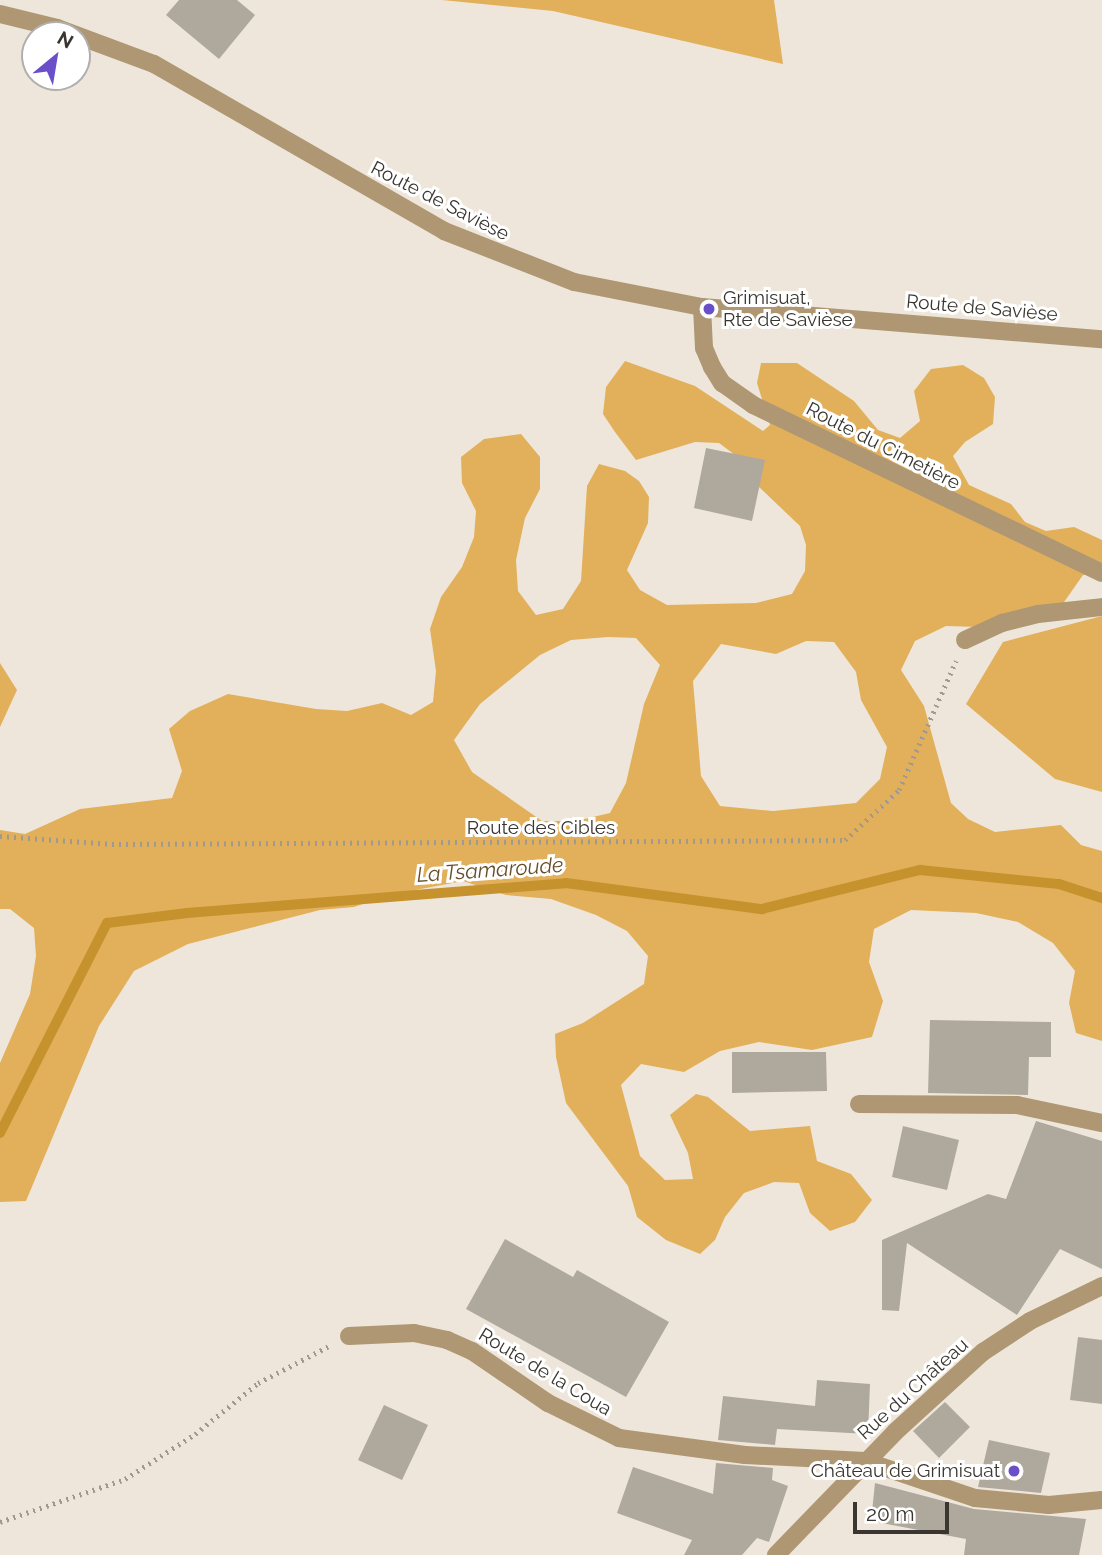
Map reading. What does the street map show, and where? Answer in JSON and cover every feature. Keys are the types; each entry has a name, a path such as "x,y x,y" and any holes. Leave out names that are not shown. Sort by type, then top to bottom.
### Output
{"street":[{"name":"Route de Savièse","path":"0,14 57,28 153,64 390,202 486,251 613,293 702,307 1102,339"},
{"name":"Route du Cimetière","path":"702,307 704,348 712,367 722,383 752,405 922,491 1102,573"},
{"path":"965,640 1002,623 1038,614 1102,607"},
{"path":"859,1104 1017,1105 1102,1123"},
{"name":"Rue du Château","path":"776,1555 865,1461 983,1352 1030,1321 1102,1286"},
{"name":"Route de la Coua","path":"349,1336 414,1333 447,1340 472,1351 548,1403 618,1438 745,1455 865,1461 975,1497 1049,1505 1102,1500"}],"path":[{"name":"Route des Cibles","path":"0,836 112,844 845,840 899,790 965,640"},
{"path":"0,1521 125,1479 195,1434 258,1383 349,1336"}],"shaded area":[{"path":"442,0 774,0 783,64 553,11"},
{"path":"625,361 695,386 763,431 770,425 757,383 761,363 797,363 854,401 878,430 900,438 920,421 914,391 931,369 963,365 984,378 995,397 993,424 965,442 953,456 969,485 1011,504 1025,522 1046,531 1074,527 1102,540 1102,573 1083,575 1062,605 980,627 946,626 915,641 901,670 924,706 951,803 968,819 995,832 1061,825 1081,845 1102,851 1102,1041 1076,1033 1069,1003 1075,971 1053,943 1018,922 976,913 911,910 874,929 869,962 883,1001 872,1037 812,1050 759,1042 720,1051 684,1072 641,1064 621,1085 640,1156 665,1180 693,1179 688,1153 670,1115 696,1094 708,1097 750,1131 810,1126 817,1161 851,1174 872,1200 855,1222 830,1231 810,1213 799,1183 774,1182 744,1193 725,1217 715,1240 700,1254 666,1240 637,1217 628,1186 566,1103 556,1057 555,1034 583,1023 644,984 648,956 627,931 596,915 551,899 506,895 463,881 389,895 354,907 320,910 188,944 134,971 99,1026 26,1201 0,1202 0,1063 30,994 36,956 34,928 10,909 0,909 0,830 25,834 80,809 172,798 182,771 169,729 190,711 228,694 316,709 347,711 382,703 411,715 433,702 436,671 430,629 441,597 462,567 474,537 476,511 462,483 461,457 484,439 521,434 540,457 540,489 525,518 516,560 518,591 536,615 563,609 581,581 587,486 599,464 625,471 639,481 649,497 648,523 627,570 640,590 667,605 756,603 792,594 805,571 806,545 800,526 759,487 747,464 719,443 695,442 636,460 603,414 606,387","holes":["636,638 660,665 644,704 626,783 610,813 576,821 542,821 472,772 454,740 480,704 540,655 571,640","806,641 834,642 856,672 861,700 887,747 880,779 856,803 773,811 720,806 701,776 693,681 721,644 776,654"]},
{"path":"1102,616 1102,792 1055,779 966,704 1003,642"},
{"path":"0,663 17,690 0,727"}],"building":[{"path":"179,0 237,0 255,15 219,59 166,15"},
{"path":"706,448 765,460 752,521 694,508"},
{"path":"930,1020 1051,1022 1051,1057 1029,1057 1028,1095 928,1093"},
{"path":"732,1052 826,1052 827,1091 732,1093"},
{"path":"1036,1121 1102,1141 1102,1269 1060,1249 1017,1315 907,1243 899,1311 882,1310 882,1240 988,1194 1006,1199"},
{"path":"903,1126 959,1140 947,1190 892,1177"},
{"path":"505,1239 573,1277 577,1270 669,1322 626,1397 466,1309"},
{"path":"1078,1337 1102,1340 1102,1404 1070,1400"},
{"path":"817,1380 870,1384 868,1434 777,1429 775,1445 718,1440 723,1396 815,1406"},
{"path":"945,1402 970,1427 939,1458 913,1431"},
{"path":"384,1405 428,1425 402,1480 358,1460"},
{"name":"Château de Grimisuat","path":"989,1440 1050,1453 1041,1493 978,1487"},
{"path":"716,1463 773,1468 772,1480 788,1486 769,1542 757,1538 742,1555 684,1555 692,1540 617,1513 633,1467 713,1494"},
{"path":"875,1483 974,1509 1086,1519 1079,1555 964,1555 966,1539 871,1521"}],"waterway":[{"name":"La Tsamaroude","path":"0,1133 107,923 187,913 566,883 762,909 920,870 1059,884 1102,898"}],"place":[{"name":"Grimisuat, Rte de Savièse","path":"709,309"},
{"name":"Château de Grimisuat","path":"1014,1471"}]}
